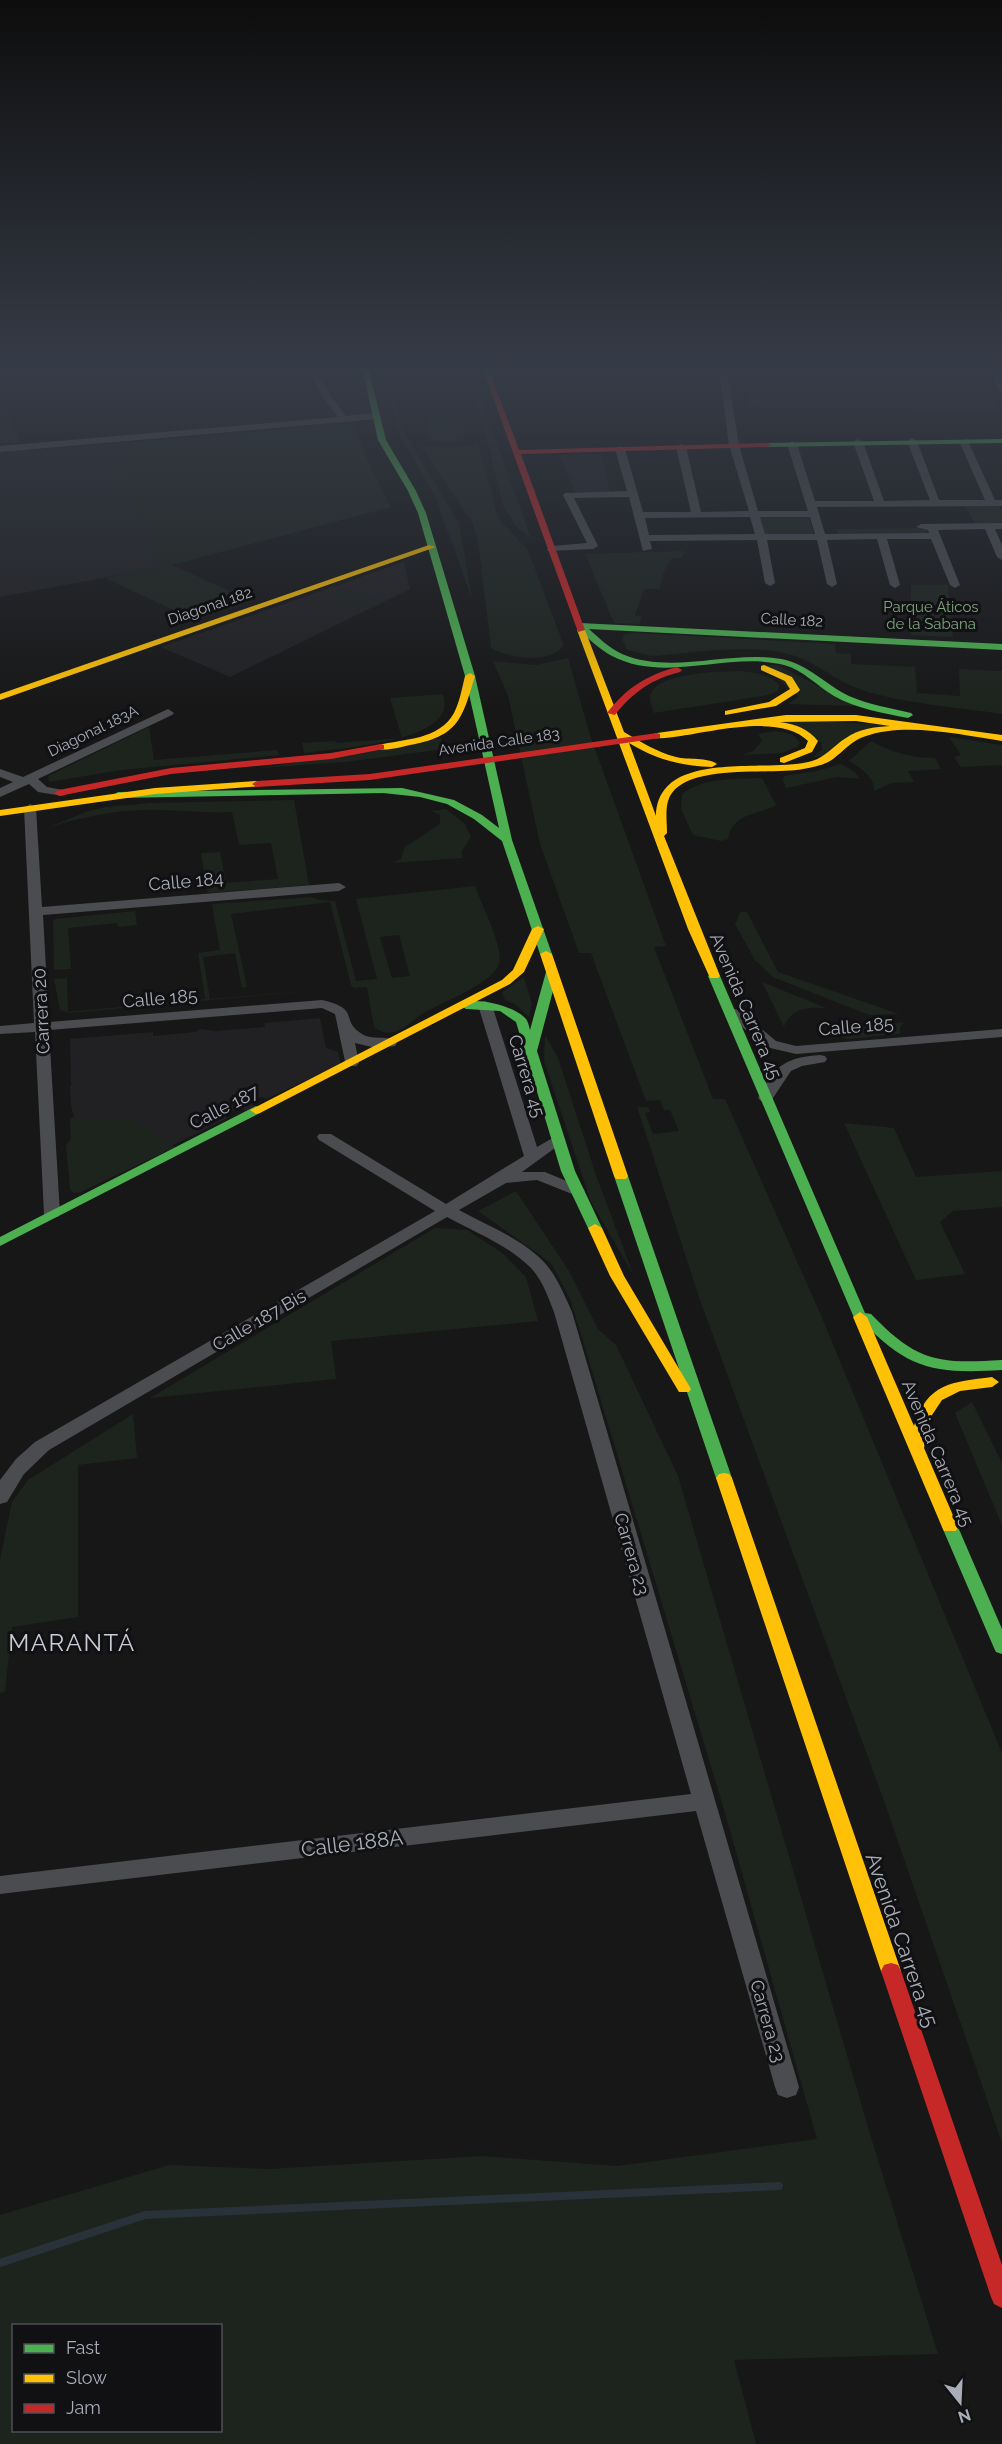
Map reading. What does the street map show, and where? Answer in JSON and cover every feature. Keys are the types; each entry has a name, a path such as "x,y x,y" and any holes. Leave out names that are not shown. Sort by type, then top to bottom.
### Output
{"main road":[{"name":"Avenida Carrera 45","path":"407,481 421,503 470,676 507,840 1002,2297"},
{"name":"Avenida Carrera 45","path":"526,481 662,848 727,1007 1002,1648"},
{"name":"Diagonal 182","path":"0,697 432,547"},
{"path":"580,626 614,654 626,659 655,663 744,658 776,660 794,665 847,698 908,715"},
{"name":"Calle 182","path":"580,626 1002,647"},
{"path":"612,713 637,683 671,671 729,666 760,667 782,674 794,684 795,690 784,699 719,714"},
{"path":"59,793 171,771 331,756 421,740 442,731 457,717 470,676"},
{"name":"Avenida Calle 183","path":"0,813 115,795 331,775 719,714 812,708 908,715 1002,727"},
{"name":"Avenida Calle 183","path":"0,802 176,779 410,772 786,718 831,717 1002,738"},
{"path":"619,733 659,758 682,764 784,760 799,757 813,749 812,738 790,727 729,725"},
{"path":"662,848 663,797 671,786 679,781 698,775 806,765 831,756 852,738 872,732 904,728 936,729"},
{"path":"115,795 412,791 451,799 462,804 486,820 507,840"},
{"name":"Calle 187","path":"0,1242 464,1005 514,976 538,929"},
{"path":"531,1050 552,972"},
{"name":"Calle 187","path":"464,1005 503,1007 517,1014 531,1050"},
{"name":"Avenida Carrera 45","path":"531,1050 558,1140 577,1191 617,1276 705,1426"},
{"path":"856,1304 873,1325 896,1347 929,1365 949,1369 1002,1365"},
{"path":"916,1450 922,1416 933,1396 953,1386 1002,1381"}],"street":[{"path":"630,481 647,549"},
{"path":"689,481 697,515"},
{"path":"744,481 761,537 770,583"},
{"path":"804,481 820,532 832,584"},
{"path":"872,481 880,504"},
{"path":"928,481 936,504"},
{"path":"982,481 987,493 997,503"},
{"path":"933,493 987,493"},
{"path":"552,549 593,546 568,495 634,494"},
{"path":"639,515 754,515 880,504 997,503"},
{"path":"989,526 1002,557"},
{"path":"820,532 881,536 1002,526"},
{"path":"644,538 761,537 820,532 934,531"},
{"path":"934,531 956,585"},
{"path":"881,536 895,585"},
{"name":"Diagonal 183A","path":"0,793 168,713"},
{"path":"0,773 59,793"},
{"name":"Carrera 20","path":"30,808 52,1214"},
{"name":"Calle 184","path":"35,912 339,887"},
{"name":"Calle 185","path":"0,1030 322,1004 341,1011 345,1026"},
{"name":"Carrera 45","path":"484,1005 532,1158"},
{"name":"Calle 185","path":"727,1007 764,1040 788,1049 804,1050 1002,1033"},
{"path":"345,1026 357,1039 376,1044 390,1043"},
{"path":"345,1026 351,1063"},
{"name":"Calle 185","path":"766,1098 780,1071 791,1063 1002,1043"},
{"name":"Carrera 23","path":"325,1137 423,1198 492,1232 517,1248 537,1264 549,1281 563,1312 787,2087"},
{"name":"Calle 187 Bis","path":"0,1497 7,1481 20,1465 42,1446 501,1179 558,1140"},
{"name":"Calle 187 Bis","path":"501,1179 539,1175 577,1191"},
{"name":"Calle 188A","path":"0,1886 704,1801"}],"shaded area":[{"path":"0,481 127,481 163,567 0,597"},
{"path":"570,481 608,481 610,492 575,492"},
{"path":"404,562 410,589 230,677 161,647"},
{"path":"320,1018 326,1048 338,1052 341,1064 266,1099 261,1097 251,1103 255,1106 246,1111 241,1108 232,1111 225,1115 228,1118 75,1193 71,1191 66,1145 71,1139 70,1119 74,1118 70,1086 73,1084 71,1084 70,1039 153,1032 153,1036 195,1032 200,1029 216,1031 213,1034 217,1031 265,1027 264,1023"}],"green space":[{"path":"126,481 378,481 391,507 172,565 252,601 195,620 105,578 162,567"},
{"path":"426,481 433,481 459,523 472,599 435,496"},
{"path":"445,481 488,481 498,518 528,550 564,646 557,652 529,658 508,655 491,648 478,541 472,522"},
{"path":"497,481 510,481 531,538 518,529 503,506"},
{"path":"998,504 1002,510 1002,524 975,524 965,505"},
{"path":"809,516 814,535 763,536 757,517"},
{"path":"925,528 928,534 839,535 837,529"},
{"path":"684,551 682,558 672,558 663,573 660,589 644,589 635,615 642,616 639,624 614,623 585,554"},
{"name":"Parque Áticos de la Sabana","path":"911,585 948,585 953,637 911,635"},
{"path":"348,590 380,602 360,610 328,598"},
{"path":"625,634 835,644 836,653 851,654 851,664 915,667 917,693 960,696 959,669 1002,671 1002,714 879,695 851,686 803,659 780,652 732,649 652,656 627,650 622,639"},
{"path":"568,658 590,735 666,946 654,947 713,1099 725,1099 820,1313 1002,1753 1002,2143 883,1798 700,1300 637,1107 648,1107 650,1112 645,1113 653,1134 679,1131 670,1110 664,1110 660,1100 646,1101 591,953 579,953 540,844 508,696 493,661 536,665"},
{"path":"763,665 778,665 856,706 788,704 798,697"},
{"path":"741,671 771,678 779,685 778,691 768,695 654,713 650,699 653,690 662,683 689,675"},
{"path":"443,694 444,710 435,722 420,731 402,737 390,698"},
{"path":"812,721 893,725 822,756 813,757 822,749 821,742 782,722"},
{"path":"149,727 154,760 277,750 279,755 122,770 49,782 48,776"},
{"path":"776,731 793,735 800,743 797,747 782,753 743,755 753,751 762,741 758,734"},
{"path":"949,737 1002,745 1002,765 961,767 954,757 961,755"},
{"path":"398,738 380,743 304,753 302,743 335,741 336,743"},
{"path":"441,738 445,749 345,762 261,768"},
{"path":"871,741 901,754 935,758 941,769 908,771 914,782 892,783 874,791 869,777 849,761"},
{"path":"841,764 855,772 860,779 837,777 786,788 783,781 784,776 817,771"},
{"path":"762,778 776,805 740,819 730,830 728,839 721,841 693,835 681,809 682,794 690,788 710,782"},
{"path":"294,800 309,885 209,893 201,853 220,852 226,883 278,879 271,843 239,845 232,812 154,810 119,812 70,821 47,828 105,807 150,803"},
{"path":"446,809 465,824 471,837 461,852 463,858 392,863 401,859 405,847 440,824 440,815 431,811"},
{"path":"475,886 495,937 500,957 499,964 487,979 422,1014 399,1031 387,1033 381,1031 374,1027 367,987 354,988 351,985 330,902 231,914 247,987 242,988 235,953 203,957 210,999 319,990 69,1013 60,1010 54,979 67,978 68,1012 205,999 198,953 220,950 212,904 312,897 335,901 356,981 377,979 356,899","holes":["399,935 410,976 392,978 380,937"]},
{"path":"135,911 137,925 118,927 117,923 68,928 71,969 54,970 53,921 55,919"},
{"path":"740,912 747,912 778,972 899,1014 869,1015 773,977 755,960 735,924"},
{"path":"524,977 532,1004 529,1017 515,1004 505,1000 502,992"},
{"path":"762,982 829,1009 802,1009 791,1015 784,1027"},
{"path":"904,1022 900,1027 900,1034 847,1039 833,1034 848,1028"},
{"path":"545,1035 558,1058 597,1178 633,1274 591,1202 544,1061"},
{"path":"73,1117 88,1122 130,1118 175,1147 79,1193 70,1189 66,1145 71,1139 70,1119"},
{"path":"844,1123 894,1128 916,1177 1002,1171 1002,1207 953,1211 940,1222 965,1274 916,1280"},
{"path":"516,1191 569,1271 598,1329 616,1345 678,1476 870,2134 938,2354 734,2360 756,2444 0,2444 0,2215 169,2165 270,2169 481,2156 617,2166 817,2139 725,1813 571,1301 551,1263 478,1211"},
{"path":"435,1228 467,1230 501,1252 526,1277 538,1321 331,1341 336,1379 150,1398"},
{"path":"972,1402 1002,1463 1002,1525 955,1413"},
{"path":"133,1414 137,1458 78,1465 78,1617 12,1627 5,1692 0,1693 0,1560 12,1502 28,1480"}],"waterway":[{"path":"0,2263 145,2215 779,2186"}],"traffic: fast":[{"path":"406,481 422,513 470,676 507,840 546,954"},
{"path":"580,626 1002,647"},
{"path":"581,627 612,652 635,661 655,664 762,659 782,662 804,671 831,690 854,702 908,715"},
{"path":"118,795 402,791 450,802 478,817 507,840"},
{"path":"531,1050 552,972"},
{"path":"714,976 860,1317"},
{"path":"466,1005 503,1008 521,1020 568,1171 595,1228"},
{"path":"0,1242 256,1110"},
{"path":"621,1176 724,1478"},
{"path":"866,1317 897,1347 926,1362 959,1367 1002,1365"},
{"path":"950,1527 1002,1648"}],"traffic: slow":[{"path":"0,697 432,547"},
{"path":"581,630 694,929 714,976"},
{"path":"728,713 772,704 795,690 789,679 764,668"},
{"path":"381,747 412,742 443,731 459,712 470,676"},
{"path":"657,736 786,718 856,718 1002,738"},
{"path":"729,725 786,725 806,733 813,741 809,750 784,760"},
{"path":"662,833 662,807 665,795 673,786 686,779 717,771 804,766 826,759 848,740 864,733 895,728 936,729"},
{"path":"619,733 642,747 674,760 712,764"},
{"path":"0,813 155,791 257,784"},
{"path":"256,1110 506,982 518,972 538,929"},
{"path":"546,954 621,1176"},
{"path":"595,1228 617,1276 684,1389"},
{"path":"860,1317 950,1527"},
{"path":"916,1449 925,1415 937,1396 958,1387 992,1382"},
{"path":"724,1478 891,1971"}],"traffic: jam":[{"path":"527,481 581,630"},
{"path":"612,713 640,685 657,676 677,670"},
{"path":"257,784 370,777 657,736"},
{"path":"59,793 171,771 331,756 381,747"},
{"path":"891,1971 1002,2297"}],"district":[{"name":"MARANTÁ","path":"72,1642"}]}
